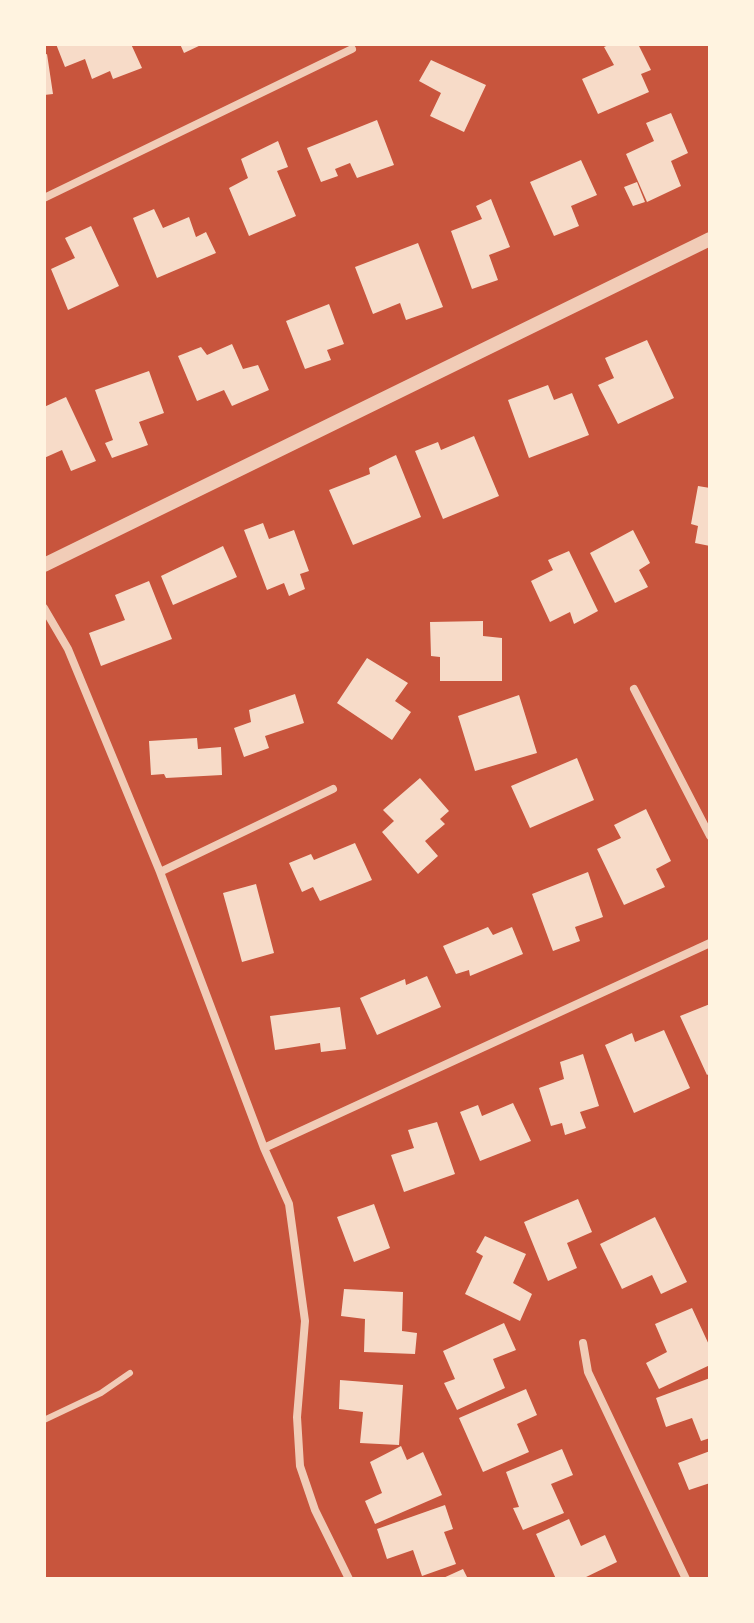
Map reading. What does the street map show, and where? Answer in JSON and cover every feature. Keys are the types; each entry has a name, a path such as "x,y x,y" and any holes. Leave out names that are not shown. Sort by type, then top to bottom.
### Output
{"street":[{"path":"44,198 352,49"},
{"path":"44,565 710,239"},
{"path":"44,608 68,649 160,872 264,1148 289,1204 305,1321 297,1417 300,1466 315,1510 349,1579"},
{"path":"634,689 710,836"},
{"path":"160,872 333,789"},
{"path":"264,1148 710,943"},
{"path":"583,1343 588,1372 686,1579"}],"lane":[{"path":"44,1420 101,1393 130,1373"}],"building":[{"path":"56,44 131,44 142,68 113,79 110,71 92,79 85,59 65,67"},
{"path":"180,44 203,44 184,53"},
{"path":"638,44 651,70 641,74 649,92 598,114 582,79 614,65 604,47"},
{"path":"47,54 53,94 44,95 44,55"},
{"path":"431,60 486,85 464,132 430,116 441,93 419,81"},
{"path":"671,113 688,153 671,161 681,186 647,202 626,154 654,141 646,123"},
{"path":"377,120 394,165 357,178 350,163 335,169 338,176 321,182 307,148"},
{"path":"278,141 288,167 277,171 296,216 249,236 229,188 248,178 241,159"},
{"path":"581,160 597,195 571,206 579,226 554,236 530,182"},
{"path":"637,182 645,202 633,206 624,187"},
{"path":"491,199 510,247 489,255 498,280 472,289 451,231 482,219 476,206"},
{"path":"154,209 163,228 189,217 196,237 206,232 216,253 157,278 133,218"},
{"path":"91,226 119,286 68,310 51,269 75,258 65,238"},
{"path":"418,243 443,307 406,320 400,303 373,314 355,267"},
{"path":"329,304 344,344 327,350 331,360 305,369 286,321"},
{"path":"647,340 674,398 618,424 598,385 614,378 605,358"},
{"path":"232,344 243,369 258,365 269,390 232,406 224,390 197,401 178,356 201,347 207,355"},
{"path":"149,371 164,413 139,422 148,445 112,458 105,443 113,440 95,390"},
{"path":"548,385 554,400 572,393 589,435 529,458 508,400"},
{"path":"66,397 96,461 71,471 62,450 44,458 44,407"},
{"path":"474,436 499,496 443,519 415,451 438,442 441,450"},
{"path":"396,455 421,517 353,545 329,490 370,474 369,468"},
{"path":"698,486 710,488 710,546 695,543 698,526 691,524"},
{"path":"263,523 269,539 294,530 309,571 300,574 305,589 289,596 284,583 267,590 244,530"},
{"path":"633,530 650,563 639,570 648,587 615,603 590,553"},
{"path":"223,546 237,577 173,605 161,576"},
{"path":"569,551 598,611 574,624 570,612 550,622 531,581 553,570 548,560"},
{"path":"149,581 172,639 101,666 89,633 125,620 115,595"},
{"path":"483,621 483,636 502,638 502,681 440,681 440,657 431,656 430,622"},
{"path":"367,658 408,683 395,701 411,712 392,740 337,703"},
{"path":"295,694 304,723 265,736 269,748 244,757 234,728 251,722 249,710"},
{"path":"519,695 537,753 475,771 458,716"},
{"path":"197,738 198,749 221,747 222,775 166,778 164,774 151,775 149,741"},
{"path":"577,758 594,800 530,828 511,786"},
{"path":"420,778 449,811 440,819 445,824 425,841 438,856 418,874 382,832 394,821 383,810"},
{"path":"646,809 671,861 656,869 665,887 624,905 597,849 621,838 614,825"},
{"path":"355,843 372,880 320,901 313,887 302,892 289,863 311,854 314,860"},
{"path":"588,872 603,917 575,927 580,941 553,951 532,894"},
{"path":"256,884 274,953 242,962 223,893"},
{"path":"488,927 493,935 512,927 523,954 470,976 469,970 456,974 443,946"},
{"path":"427,976 441,1007 377,1035 360,998 405,979 406,985"},
{"path":"710,1004 710,1073 707,1075 680,1016"},
{"path":"340,1007 346,1049 321,1052 320,1043 275,1050 270,1016"},
{"path":"664,1030 690,1088 634,1113 605,1045 632,1033 635,1042"},
{"path":"583,1054 599,1106 580,1112 586,1128 565,1135 562,1123 551,1126 539,1088 564,1079 560,1062"},
{"path":"513,1103 531,1141 480,1161 460,1112 478,1105 482,1116"},
{"path":"437,1122 455,1174 404,1192 391,1155 414,1148 408,1130"},
{"path":"578,1199 592,1232 567,1243 577,1268 548,1281 524,1222"},
{"path":"374,1204 390,1248 354,1262 337,1217"},
{"path":"655,1217 687,1282 661,1294 652,1275 622,1289 600,1244"},
{"path":"485,1236 526,1254 513,1283 532,1294 520,1321 465,1294 483,1256 476,1252"},
{"path":"344,1289 403,1292 402,1331 417,1333 415,1354 364,1352 365,1319 341,1316"},
{"path":"692,1308 710,1347 710,1365 659,1389 646,1363 667,1352 655,1324"},
{"path":"504,1323 516,1350 493,1359 505,1388 457,1410 444,1383 455,1379 443,1351"},
{"path":"710,1378 710,1438 701,1441 692,1418 666,1427 656,1398"},
{"path":"340,1380 403,1385 399,1445 360,1443 363,1412 339,1409"},
{"path":"526,1389 537,1415 517,1424 529,1452 483,1472 459,1418"},
{"path":"401,1446 407,1460 423,1452 442,1495 375,1524 365,1501 382,1493 370,1462"},
{"path":"562,1449 573,1475 551,1484 564,1513 523,1530 513,1508 519,1507 506,1472"},
{"path":"710,1451 710,1483 689,1490 678,1463"},
{"path":"445,1505 453,1529 444,1532 456,1564 422,1576 413,1550 387,1559 377,1529"},
{"path":"569,1519 581,1546 605,1535 617,1562 582,1579 556,1579 536,1534"},
{"path":"463,1569 468,1579 441,1579"}]}
